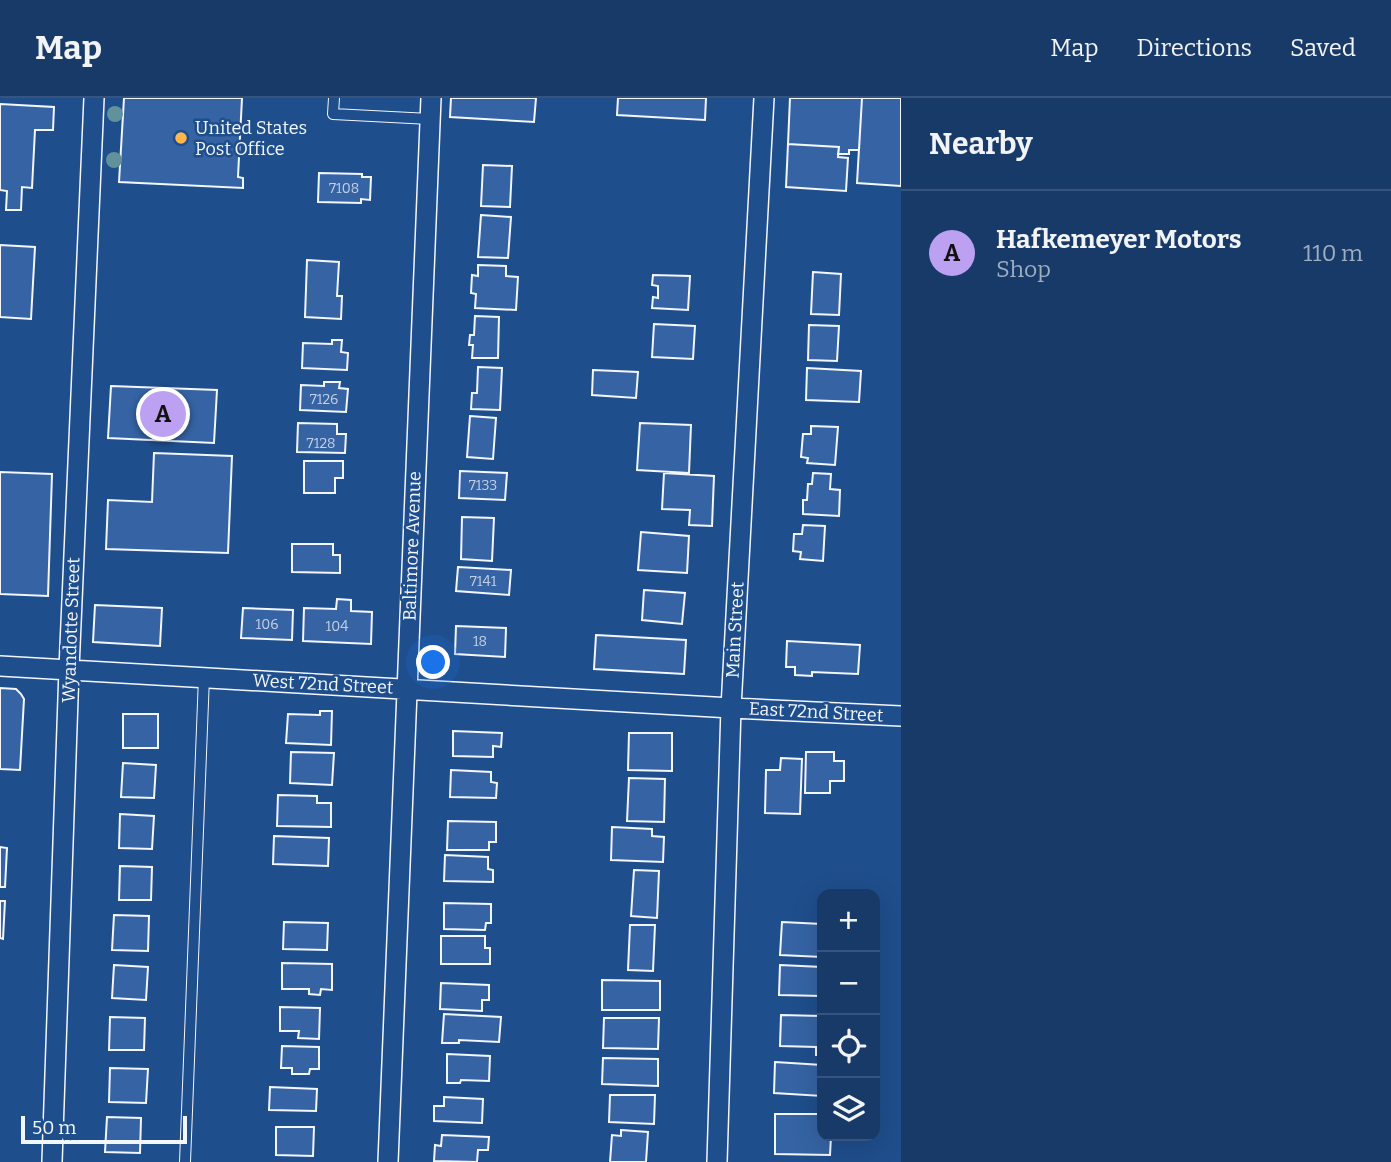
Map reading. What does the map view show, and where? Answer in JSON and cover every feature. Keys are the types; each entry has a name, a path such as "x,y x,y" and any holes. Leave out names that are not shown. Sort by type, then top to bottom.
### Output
{"street":[{"name":"Wyandotte Street","path":"52,1162 69,669 94,98"},
{"name":"Baltimore Avenue","path":"388,1162 431,98"},
{"name":"Main Street","path":"717,1162 731,708 764,98"},
{"name":"West 72nd Street","path":"0,666 731,708"},
{"name":"East 72nd Street","path":"731,708 901,716"}],"lane":[{"path":"334,98 333,114 430,119"},
{"path":"185,1162 204,677"}],"building":[{"name":"United States Post Office","path":"124,98 242,98 238,177 243,178 243,188 119,182"},
{"path":"451,98 536,98 534,122 450,117"},
{"path":"618,98 706,98 705,120 617,115"},
{"path":"790,98 862,98 859,150 838,154 839,147 788,144"},
{"path":"862,98 901,98 901,186 857,183"},
{"path":"0,104 54,107 53,130 35,130 32,188 22,187 21,210 6,210 7,191 0,190"},
{"path":"788,144 839,147 838,157 848,158 846,191 786,187"},
{"path":"483,165 512,166 510,207 481,206"},
{"path":"319,173 362,174 362,177 371,177 370,200 361,199 361,203 318,202"},
{"path":"481,215 511,217 508,258 478,257"},
{"path":"0,245 35,247 31,319 0,317"},
{"path":"307,260 339,262 337,296 342,296 341,319 305,317"},
{"path":"478,265 506,266 506,276 518,277 516,310 475,308 476,294 471,293 472,275 478,276"},
{"path":"813,272 841,274 839,315 811,314"},
{"path":"653,275 690,276 688,310 652,308 653,297 658,298 658,286 652,285"},
{"path":"475,316 499,317 498,358 472,358 473,345 469,345 470,335 474,335"},
{"path":"654,324 695,326 693,359 652,357"},
{"path":"809,325 839,326 837,361 808,360"},
{"path":"332,340 342,340 341,352 348,353 347,370 302,368 303,343 332,344"},
{"path":"478,367 502,368 500,410 471,409 472,393 477,393"},
{"path":"807,368 861,371 859,402 806,400"},
{"path":"593,370 638,372 636,398 592,395"},
{"path":"324,382 340,382 339,388 348,389 346,412 300,410 301,385 324,386"},
{"path":"111,386 217,390 214,443 108,438"},
{"path":"470,416 496,418 493,459 467,457"},
{"path":"298,423 337,424 337,434 346,434 345,453 297,452"},
{"path":"640,423 691,425 689,473 637,470"},
{"path":"811,426 838,427 835,465 807,463 808,458 801,457 803,434 811,434"},
{"path":"154,453 232,456 228,553 106,549 108,500 152,502"},
{"path":"304,461 343,461 343,478 335,478 335,493 304,493"},
{"path":"460,471 507,473 505,500 459,498"},
{"path":"0,472 52,474 48,596 0,594"},
{"path":"664,473 714,476 712,526 689,525 690,510 662,509"},
{"path":"813,473 831,474 830,489 840,490 839,516 803,514 803,500 807,500 808,484 812,484"},
{"path":"462,517 494,518 492,561 461,559"},
{"path":"803,525 825,526 823,561 800,559 801,552 793,551 794,534 802,534"},
{"path":"641,532 689,536 687,573 638,570"},
{"path":"292,544 333,544 333,555 340,555 340,573 292,572"},
{"path":"458,567 511,570 509,595 456,591"},
{"path":"644,590 685,593 682,624 642,620"},
{"path":"337,599 351,600 351,611 372,612 371,644 303,641 304,608 336,609"},
{"path":"95,605 162,608 160,646 93,642"},
{"path":"243,608 293,610 292,640 241,638"},
{"path":"456,626 506,628 505,657 455,654"},
{"path":"596,635 686,640 684,674 594,669"},
{"path":"787,641 860,645 858,674 812,672 812,676 795,675 795,667 786,667"},
{"path":"0,688 16,689 24,699 20,770 0,769"},
{"path":"320,711 332,711 331,745 286,743 288,714 320,715"},
{"path":"123,714 158,714 158,748 123,748"},
{"path":"453,731 502,733 501,747 493,746 493,757 453,756"},
{"path":"629,733 672,733 672,771 628,770"},
{"path":"291,752 334,753 332,785 290,783"},
{"path":"806,752 834,752 834,761 844,761 844,781 830,781 830,793 805,793"},
{"path":"781,758 802,759 800,814 765,813 766,770 780,770"},
{"path":"123,763 156,765 154,798 121,797"},
{"path":"451,770 491,772 491,782 497,783 496,798 450,797"},
{"path":"629,778 665,779 664,822 627,821"},
{"path":"278,795 317,796 317,803 331,803 331,827 277,826"},
{"path":"120,814 154,816 152,849 119,848"},
{"path":"448,821 496,822 496,842 489,842 489,850 447,850"},
{"path":"612,827 652,829 652,836 664,837 663,862 611,860"},
{"path":"274,836 329,838 328,866 273,864"},
{"path":"0,847 7,848 5,887 0,887"},
{"path":"445,855 488,857 488,869 493,870 493,882 444,881"},
{"path":"120,866 152,867 151,900 119,900"},
{"path":"634,870 659,871 657,918 631,916"},
{"path":"0,901 5,901 3,939 0,938"},
{"path":"444,903 491,904 491,923 486,923 485,930 444,929"},
{"path":"114,915 149,916 148,951 112,950"},
{"path":"284,922 328,923 327,950 283,949"},
{"path":"782,922 817,924 817,957 780,955"},
{"path":"630,925 655,925 653,971 628,970"},
{"path":"441,936 485,936 485,948 490,948 490,964 441,964"},
{"path":"282,963 332,964 332,990 321,989 320,995 309,994 309,989 282,989"},
{"path":"114,965 148,967 146,1000 112,998"},
{"path":"780,965 817,967 817,996 779,995"},
{"path":"602,980 660,981 660,1010 602,1010"},
{"path":"441,983 489,985 489,1000 482,1000 482,1011 440,1009"},
{"path":"280,1007 320,1008 319,1039 298,1038 299,1031 280,1031"},
{"path":"444,1014 501,1017 499,1042 459,1040 459,1043 442,1043"},
{"path":"781,1015 817,1016 817,1055 816,1047 780,1046"},
{"path":"110,1017 145,1018 144,1050 109,1050"},
{"path":"604,1018 659,1018 658,1049 603,1048"},
{"path":"282,1046 319,1047 319,1069 310,1069 309,1074 292,1074 292,1068 281,1068"},
{"path":"447,1054 490,1056 489,1081 461,1080 460,1083 447,1083"},
{"path":"603,1058 658,1059 658,1086 602,1084"},
{"path":"775,1062 817,1065 817,1096 774,1093"},
{"path":"110,1068 148,1069 146,1103 109,1102"},
{"path":"270,1087 317,1089 316,1111 269,1110"},
{"path":"610,1095 655,1095 654,1124 609,1122"},
{"path":"444,1097 483,1099 482,1123 434,1121 434,1106 444,1106"},
{"path":"775,1114 817,1114 817,1141 831,1141 830,1155 775,1154"},
{"path":"107,1117 141,1118 140,1153 105,1152"},
{"path":"276,1127 314,1127 313,1156 276,1155"},
{"path":"621,1130 648,1132 646,1162 610,1162 612,1135 621,1136"},
{"path":"442,1135 489,1137 488,1150 478,1150 477,1162 434,1161 435,1145 441,1146"}],"place":[{"name":"United States Post Office","path":"181,138"},
{"name":"Hafkemeyer Motors","path":"163,414"}]}
